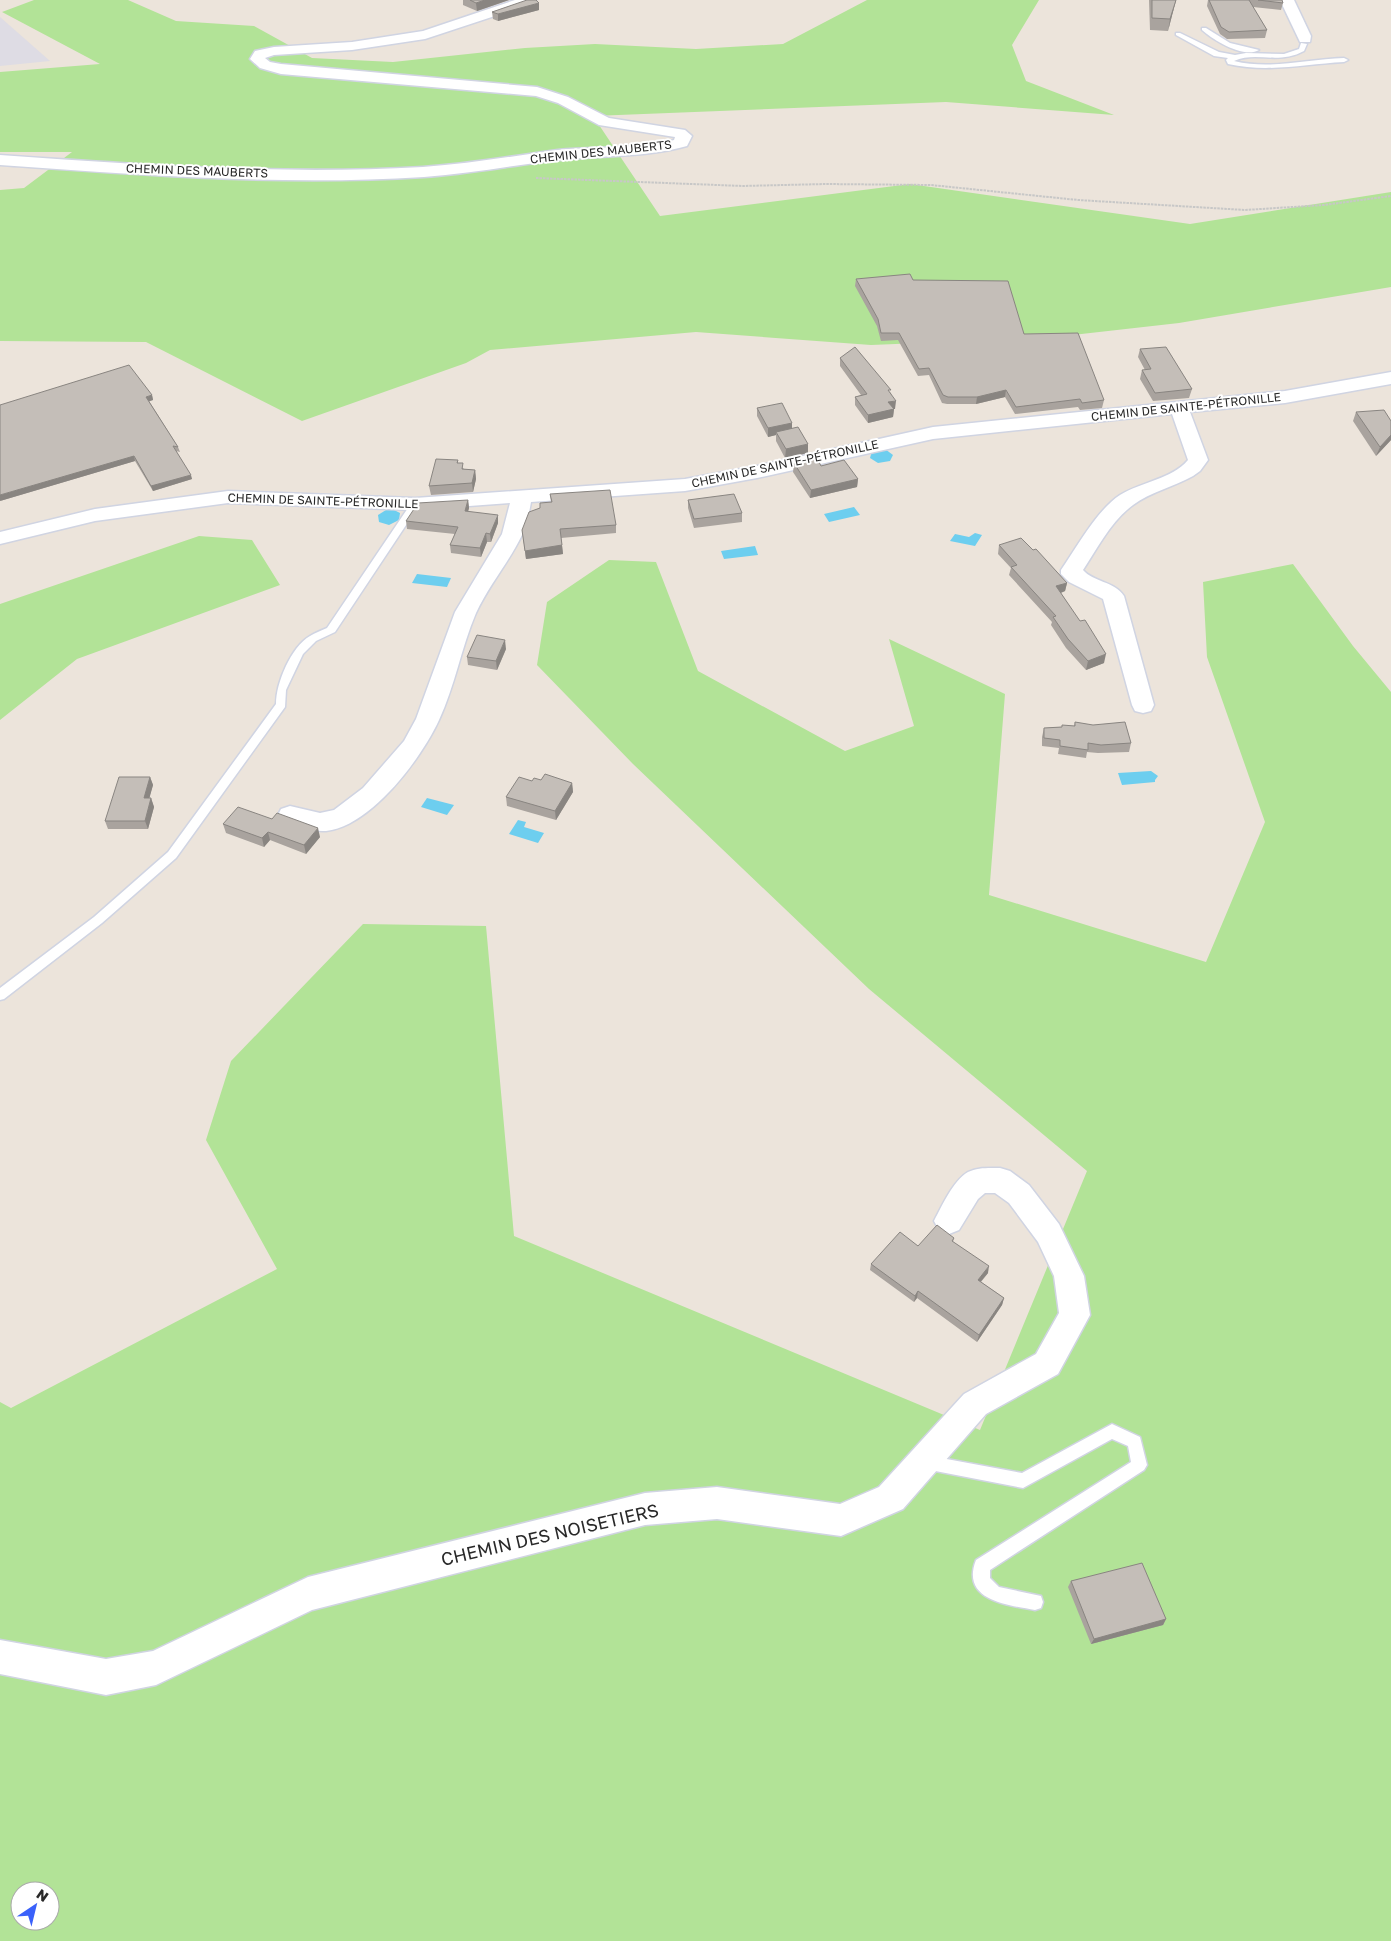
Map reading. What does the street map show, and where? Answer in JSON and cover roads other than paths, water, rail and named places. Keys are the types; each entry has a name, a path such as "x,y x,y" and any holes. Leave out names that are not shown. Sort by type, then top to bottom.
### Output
{"street":[{"name":"CHEMIN DES MAUBERTS","path":"0,160 138,169 260,174 392,173 459,169 577,153 664,147 681,143 684,136 679,132 605,122 563,100 537,92 281,69 265,65 257,59 260,54 274,51 352,46 425,35 529,0"},
{"path":"1287,0 1304,41"},
{"name":"CHEMIN DE SAINTE-PÉTRONILLE","path":"0,538 95,515 228,498 415,504 522,498 685,485 757,472 933,433 1285,397 1391,378"},
{"path":"1144,705 1113,596 1102,588 1078,579 1072,574 1072,570 1113,512 1123,502 1138,492 1181,474 1195,465 1198,460 1179,408"},
{"path":"290,815 310,821 328,822 340,818 384,783 392,773 427,721 456,633 472,598 512,534 522,498"},
{"name":"CHEMIN DES NOISETIERS","path":"0,1657 106,1678 156,1668 308,1594 645,1509 717,1503 841,1520 891,1498 976,1404 1047,1364 1076,1315 1069,1276 1049,1233 1019,1194 1000,1180 978,1181 968,1190 949,1221"}],"lane":[{"path":"1204,29 1212,37 1225,45 1244,50 1282,51 1304,41"},
{"path":"1178,34 1217,54 1234,57 1288,57 1302,50 1304,41"},
{"path":"1189,40 1221,48 1235,47"},
{"path":"1234,57 1230,60 1231,62 1255,66 1287,66 1327,60 1344,60"},
{"path":"0,995 98,920 172,855 281,704 281,690 299,652 312,639 331,630 415,504"},
{"path":"925,1462 1023,1481 1112,1431 1135,1442 1139,1465 982,1566 982,1582 995,1594 1035,1602"}],"water":[{"path":"885,449 893,455 890,461 878,463 870,458 872,451"},
{"path":"854,507 860,515 829,522 824,514"},
{"path":"386,510 394,510 400,513 399,520 389,525 379,522 378,515"},
{"path":"975,533 982,535 975,546 950,541 955,534 969,537"},
{"path":"755,546 758,555 724,559 721,551"},
{"path":"417,574 451,578 447,587 412,583"},
{"path":"1151,771 1158,776 1155,782 1122,785 1118,773"},
{"path":"427,798 454,805 447,815 421,807"},
{"path":"518,820 526,822 524,827 544,833 538,843 509,834"}]}
